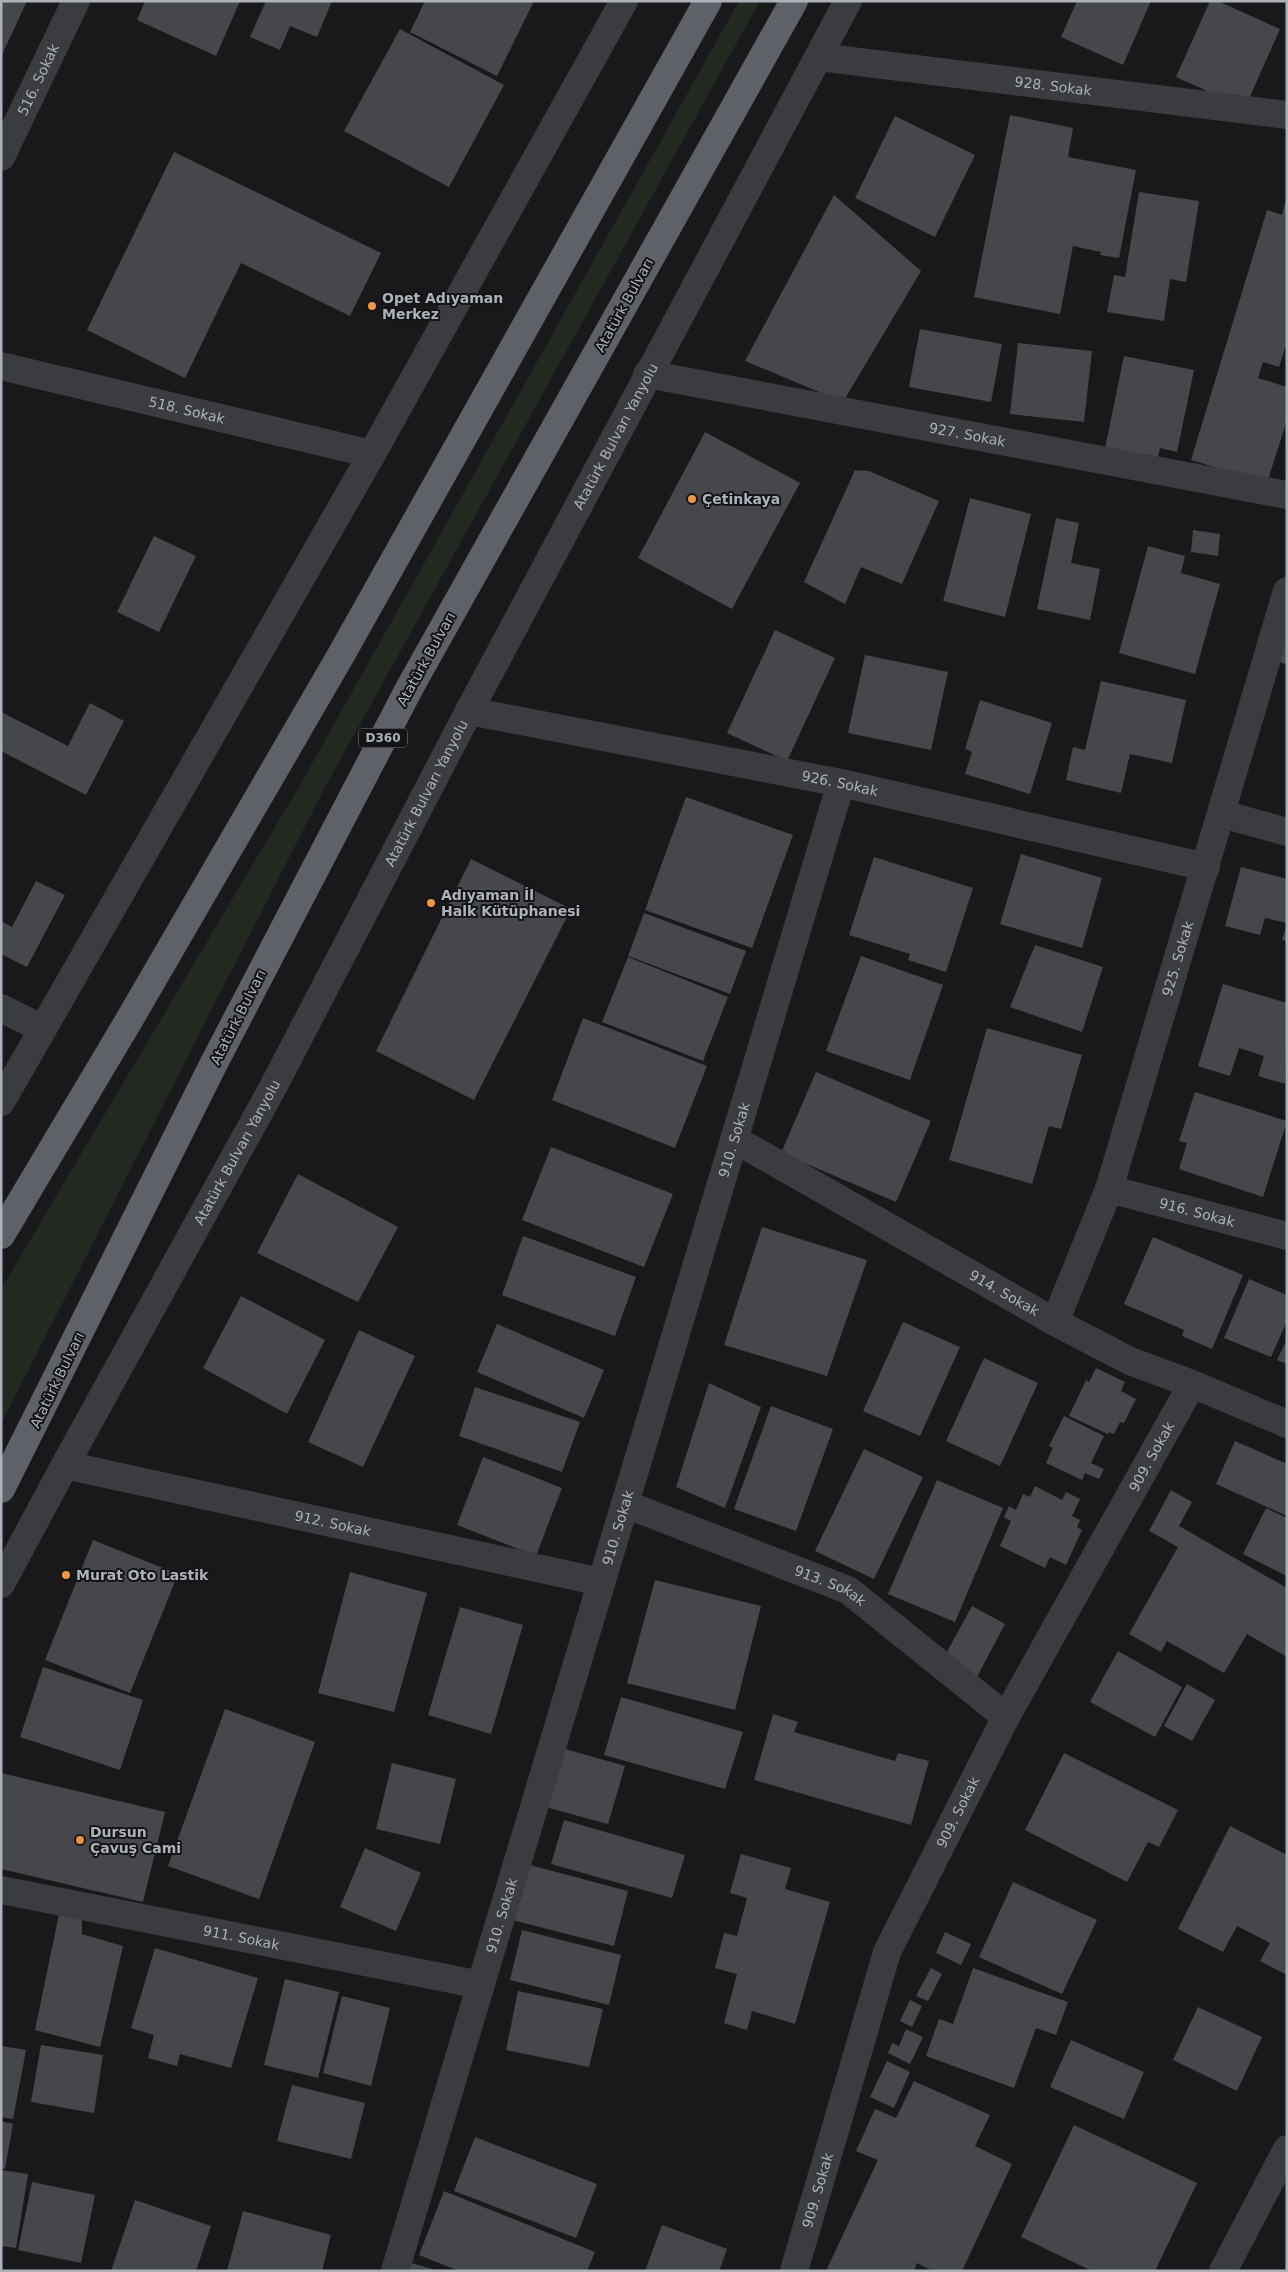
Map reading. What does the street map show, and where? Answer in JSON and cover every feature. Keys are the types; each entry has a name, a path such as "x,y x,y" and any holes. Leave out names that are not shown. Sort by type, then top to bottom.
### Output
{"highway":[{"path":"1,1235 128,1022 341,655 708,1"},
{"name":"Atatürk Bulvarı","path":"1,1489 214,1063 410,687 794,1"}],"street":[{"name":"516. Sokak","path":"1,157 76,1"},
{"path":"1,1102 372,454 624,1"},
{"name":"Atatürk Bulvarı Yanyolu","path":"1,1584 64,1465 272,1089 647,374 848,1"},
{"name":"928. Sokak","path":"819,57 1287,114"},
{"name":"518. Sokak","path":"1,366 372,454"},
{"name":"927. Sokak","path":"647,374 1287,495"},
{"name":"925. Sokak","path":"1055,1322 1109,1189 1287,591"},
{"name":"926. Sokak","path":"469,711 841,783 1206,867"},
{"name":"910. Sokak","path":"395,2271 841,783"},
{"path":"1222,814 1287,832"},
{"path":"1,1008 43,1029"},
{"name":"914. Sokak","path":"734,1139 1055,1322 1130,1361 1192,1384 1287,1424"},
{"name":"916. Sokak","path":"1109,1189 1287,1236"},
{"name":"909. Sokak","path":"794,2271 888,1952 1006,1717 1192,1384"},
{"name":"912. Sokak","path":"64,1465 601,1582"},
{"name":"913. Sokak","path":"625,1504 848,1590 1006,1717"},
{"name":"911. Sokak","path":"1,1890 481,1985"},
{"path":"1223,2271 1287,2149"}],"shaded area":[{"path":"739,1 760,1 322,793 1,1424 1,1289 301,783"}],"building":[{"path":"1,1 27,1 1,57"},
{"path":"145,1 240,1 216,56 137,20"},
{"path":"266,1 332,1 317,37 290,26 280,50 250,37"},
{"path":"425,1 534,1 497,76 410,32"},
{"path":"1077,1 1151,1 1123,65 1061,37"},
{"path":"1210,1 1218,1 1280,29 1245,108 1176,77"},
{"path":"400,29 504,85 449,187 344,131"},
{"path":"1010,115 1073,128 1068,157 1136,170 1119,258 1100,255 1101,252 1073,246 1060,314 974,297"},
{"path":"895,116 975,155 935,237 855,198"},
{"path":"174,152 381,253 350,316 241,263 185,378 87,330"},
{"path":"1139,192 1199,201 1186,282 1170,279 1164,321 1107,312 1114,275 1125,277"},
{"path":"834,195 921,271 843,402 745,361"},
{"path":"1286,199 1287,342 1279,367 1263,362 1258,378 1287,387 1287,420 1267,483 1191,460 1267,210 1282,215"},
{"path":"920,329 1002,344 991,402 909,387"},
{"path":"1018,343 1092,351 1084,422 1010,414"},
{"path":"1124,356 1194,370 1177,452 1160,448 1155,469 1103,458"},
{"path":"705,432 800,483 732,609 638,558"},
{"path":"855,470 869,471 939,501 902,584 861,567 845,604 804,582"},
{"path":"970,498 1031,514 1005,617 943,601"},
{"path":"1056,518 1079,523 1071,563 1100,569 1090,620 1037,609"},
{"path":"1193,530 1220,534 1218,556 1191,552"},
{"path":"154,536 196,556 159,632 117,612"},
{"path":"1148,546 1185,556 1181,573 1220,584 1195,674 1119,653"},
{"path":"775,630 835,658 787,761 727,733"},
{"path":"1287,639 1287,665 1277,661"},
{"path":"865,655 948,672 931,750 848,733"},
{"path":"1101,681 1186,700 1172,763 1130,754 1121,793 1066,780 1073,747 1085,750"},
{"path":"980,700 1052,723 1030,794 965,774 972,752 965,749"},
{"path":"90,703 124,721 86,795 1,751 1,712 68,746"},
{"path":"686,797 793,835 752,948 645,910"},
{"path":"1021,854 1102,878 1082,948 1000,924"},
{"path":"874,857 973,888 946,972 908,960 910,954 849,935"},
{"path":"471,859 571,909 474,1100 376,1051"},
{"path":"1241,867 1287,879 1287,923 1265,918 1260,935 1225,926"},
{"path":"36,881 65,895 27,967 1,954 1,921 12,927"},
{"path":"644,913 746,951 730,994 628,956"},
{"path":"1287,924 1287,941 1282,940"},
{"path":"1035,945 1103,967 1082,1032 1010,1007"},
{"path":"861,956 943,985 910,1080 826,1051"},
{"path":"628,957 728,997 703,1061 602,1022"},
{"path":"1223,984 1287,1003 1285,1084 1258,1076 1264,1056 1239,1048 1230,1076 1198,1066"},
{"path":"583,1018 707,1066 675,1148 552,1100"},
{"path":"987,1028 1082,1055 1061,1129 1049,1126 1032,1184 949,1160"},
{"path":"816,1072 931,1121 896,1202 781,1153"},
{"path":"1195,1092 1287,1121 1263,1197 1179,1169 1187,1143 1179,1141"},
{"path":"551,1147 673,1194 644,1267 522,1220"},
{"path":"298,1174 398,1227 358,1302 257,1253"},
{"path":"762,1227 867,1260 827,1376 724,1345"},
{"path":"523,1236 636,1277 615,1336 502,1295"},
{"path":"1153,1237 1243,1275 1212,1349 1182,1336 1184,1330 1124,1304"},
{"path":"1249,1279 1287,1295 1287,1321 1271,1357 1224,1338"},
{"path":"241,1296 325,1340 287,1414 203,1368"},
{"path":"903,1322 960,1347 920,1436 863,1411"},
{"path":"497,1324 604,1370 584,1418 477,1372"},
{"path":"359,1330 415,1356 363,1467 308,1442"},
{"path":"1287,1339 1287,1364 1277,1360"},
{"path":"984,1358 1038,1383 1000,1466 946,1441"},
{"path":"1096,1368 1125,1382 1121,1391 1136,1399 1124,1423 1120,1422 1114,1434 1109,1432 1108,1434 1069,1416 1086,1380 1089,1382"},
{"path":"709,1383 761,1407 725,1508 676,1487"},
{"path":"475,1387 580,1422 562,1472 459,1436"},
{"path":"771,1406 833,1429 796,1531 734,1509"},
{"path":"1064,1416 1104,1436 1091,1463 1104,1469 1099,1479 1085,1473 1082,1480 1046,1463 1053,1448 1049,1446"},
{"path":"1235,1441 1287,1464 1287,1516 1216,1484"},
{"path":"864,1449 923,1477 874,1579 815,1551"},
{"path":"483,1457 562,1488 536,1556 457,1525"},
{"path":"937,1480 1003,1508 955,1622 888,1594"},
{"path":"1035,1486 1062,1500 1066,1492 1080,1499 1072,1516 1080,1520 1077,1527 1082,1530 1066,1565 1050,1557 1045,1568 1000,1546 1011,1521 1004,1517 1009,1506 1016,1510 1023,1494 1030,1497"},
{"path":"1171,1490 1192,1502 1179,1526 1287,1588 1287,1657 1247,1634 1224,1673 1167,1641 1161,1652 1129,1634 1178,1547 1149,1531"},
{"path":"1266,1508 1287,1518 1287,1576 1243,1554"},
{"path":"93,1540 178,1574 130,1693 45,1660"},
{"path":"350,1572 427,1593 394,1712 318,1693"},
{"path":"655,1580 761,1606 735,1710 627,1683"},
{"path":"972,1606 1005,1624 977,1677 943,1659"},
{"path":"460,1607 523,1625 491,1734 428,1715"},
{"path":"1118,1651 1182,1687 1155,1737 1090,1702"},
{"path":"43,1667 143,1700 120,1770 20,1737"},
{"path":"1187,1684 1215,1700 1192,1741 1164,1726"},
{"path":"621,1697 743,1732 725,1789 604,1755"},
{"path":"225,1709 315,1742 259,1899 168,1866"},
{"path":"773,1714 798,1722 794,1732 895,1761 898,1753 929,1761 911,1825 754,1780"},
{"path":"562,1748 625,1766 608,1824 545,1807"},
{"path":"1064,1753 1178,1810 1159,1847 1148,1842 1127,1882 1025,1830"},
{"path":"392,1763 456,1779 440,1844 376,1829"},
{"name":"Dursun Çavuş Cami","path":"1,1773 165,1812 143,1902 1,1869"},
{"path":"564,1820 685,1855 672,1898 551,1864"},
{"path":"1230,1826 1287,1855 1287,1975 1260,1961 1270,1943 1237,1926 1223,1952 1178,1929"},
{"path":"365,1848 421,1873 396,1931 340,1907"},
{"path":"741,1854 791,1868 785,1889 830,1902 795,2024 752,2011 747,2030 724,2023 737,1974 715,1968 724,1933 737,1936 747,1898 730,1893"},
{"path":"526,1864 628,1891 614,1946 512,1920"},
{"path":"1013,1882 1097,1920 1062,1994 979,1957"},
{"path":"59,1914 82,1919 82,1934 123,1946 100,2047 35,2030"},
{"path":"522,1930 621,1955 609,2005 510,1980"},
{"path":"945,1932 971,1944 961,1965 936,1953"},
{"path":"155,1948 258,1978 231,2068 180,2054 177,2066 148,2058 154,2035 131,2028"},
{"path":"931,1968 942,1974 928,2001 916,1996"},
{"path":"973,1968 1068,2002 1056,2035 1036,2028 1014,2088 926,2056 939,2019 953,2024"},
{"path":"285,1979 339,1992 318,2078 264,2065"},
{"path":"518,1991 603,2009 589,2067 506,2050"},
{"path":"342,1996 390,2008 371,2086 323,2073"},
{"path":"910,2000 922,2006 912,2027 900,2021"},
{"path":"1198,2007 1262,2037 1237,2091 1173,2060"},
{"path":"906,2029 923,2037 910,2064 888,2053 892,2043 899,2046"},
{"path":"1071,2040 1144,2072 1124,2119 1050,2087"},
{"path":"41,2045 103,2055 94,2113 31,2102"},
{"path":"1,2046 26,2050 13,2119 1,2117"},
{"path":"887,2061 910,2072 894,2108 870,2097"},
{"path":"914,2081 990,2115 975,2146 1012,2164 962,2271 933,2271 917,2263 914,2271 826,2271 878,2160 856,2151 875,2109 896,2118"},
{"path":"292,2085 365,2103 351,2159 277,2141"},
{"path":"1,2121 13,2124 5,2169 1,2168"},
{"path":"1074,2125 1197,2183 1155,2271 1092,2271 1021,2237"},
{"path":"475,2137 597,2184 576,2238 454,2191"},
{"path":"1,2170 28,2174 16,2248 1,2246"},
{"path":"32,2182 95,2195 81,2263 18,2250"},
{"path":"444,2191 595,2252 587,2271 459,2271 419,2255"},
{"path":"135,2200 211,2226 196,2271 111,2271"},
{"path":"243,2211 331,2235 322,2271 227,2271"},
{"path":"662,2225 727,2249 719,2271 645,2271"},
{"path":"408,2262 436,2270 436,2271 406,2271"}],"place":[{"name":"Opet Adıyaman Merkez","path":"372,306"},
{"name":"Çetinkaya","path":"692,499"},
{"name":"Adıyaman İl Halk Kütüphanesi","path":"431,903"},
{"name":"Murat Oto Lastik","path":"66,1575"},
{"name":"Dursun Çavuş Cami","path":"80,1840"}]}
